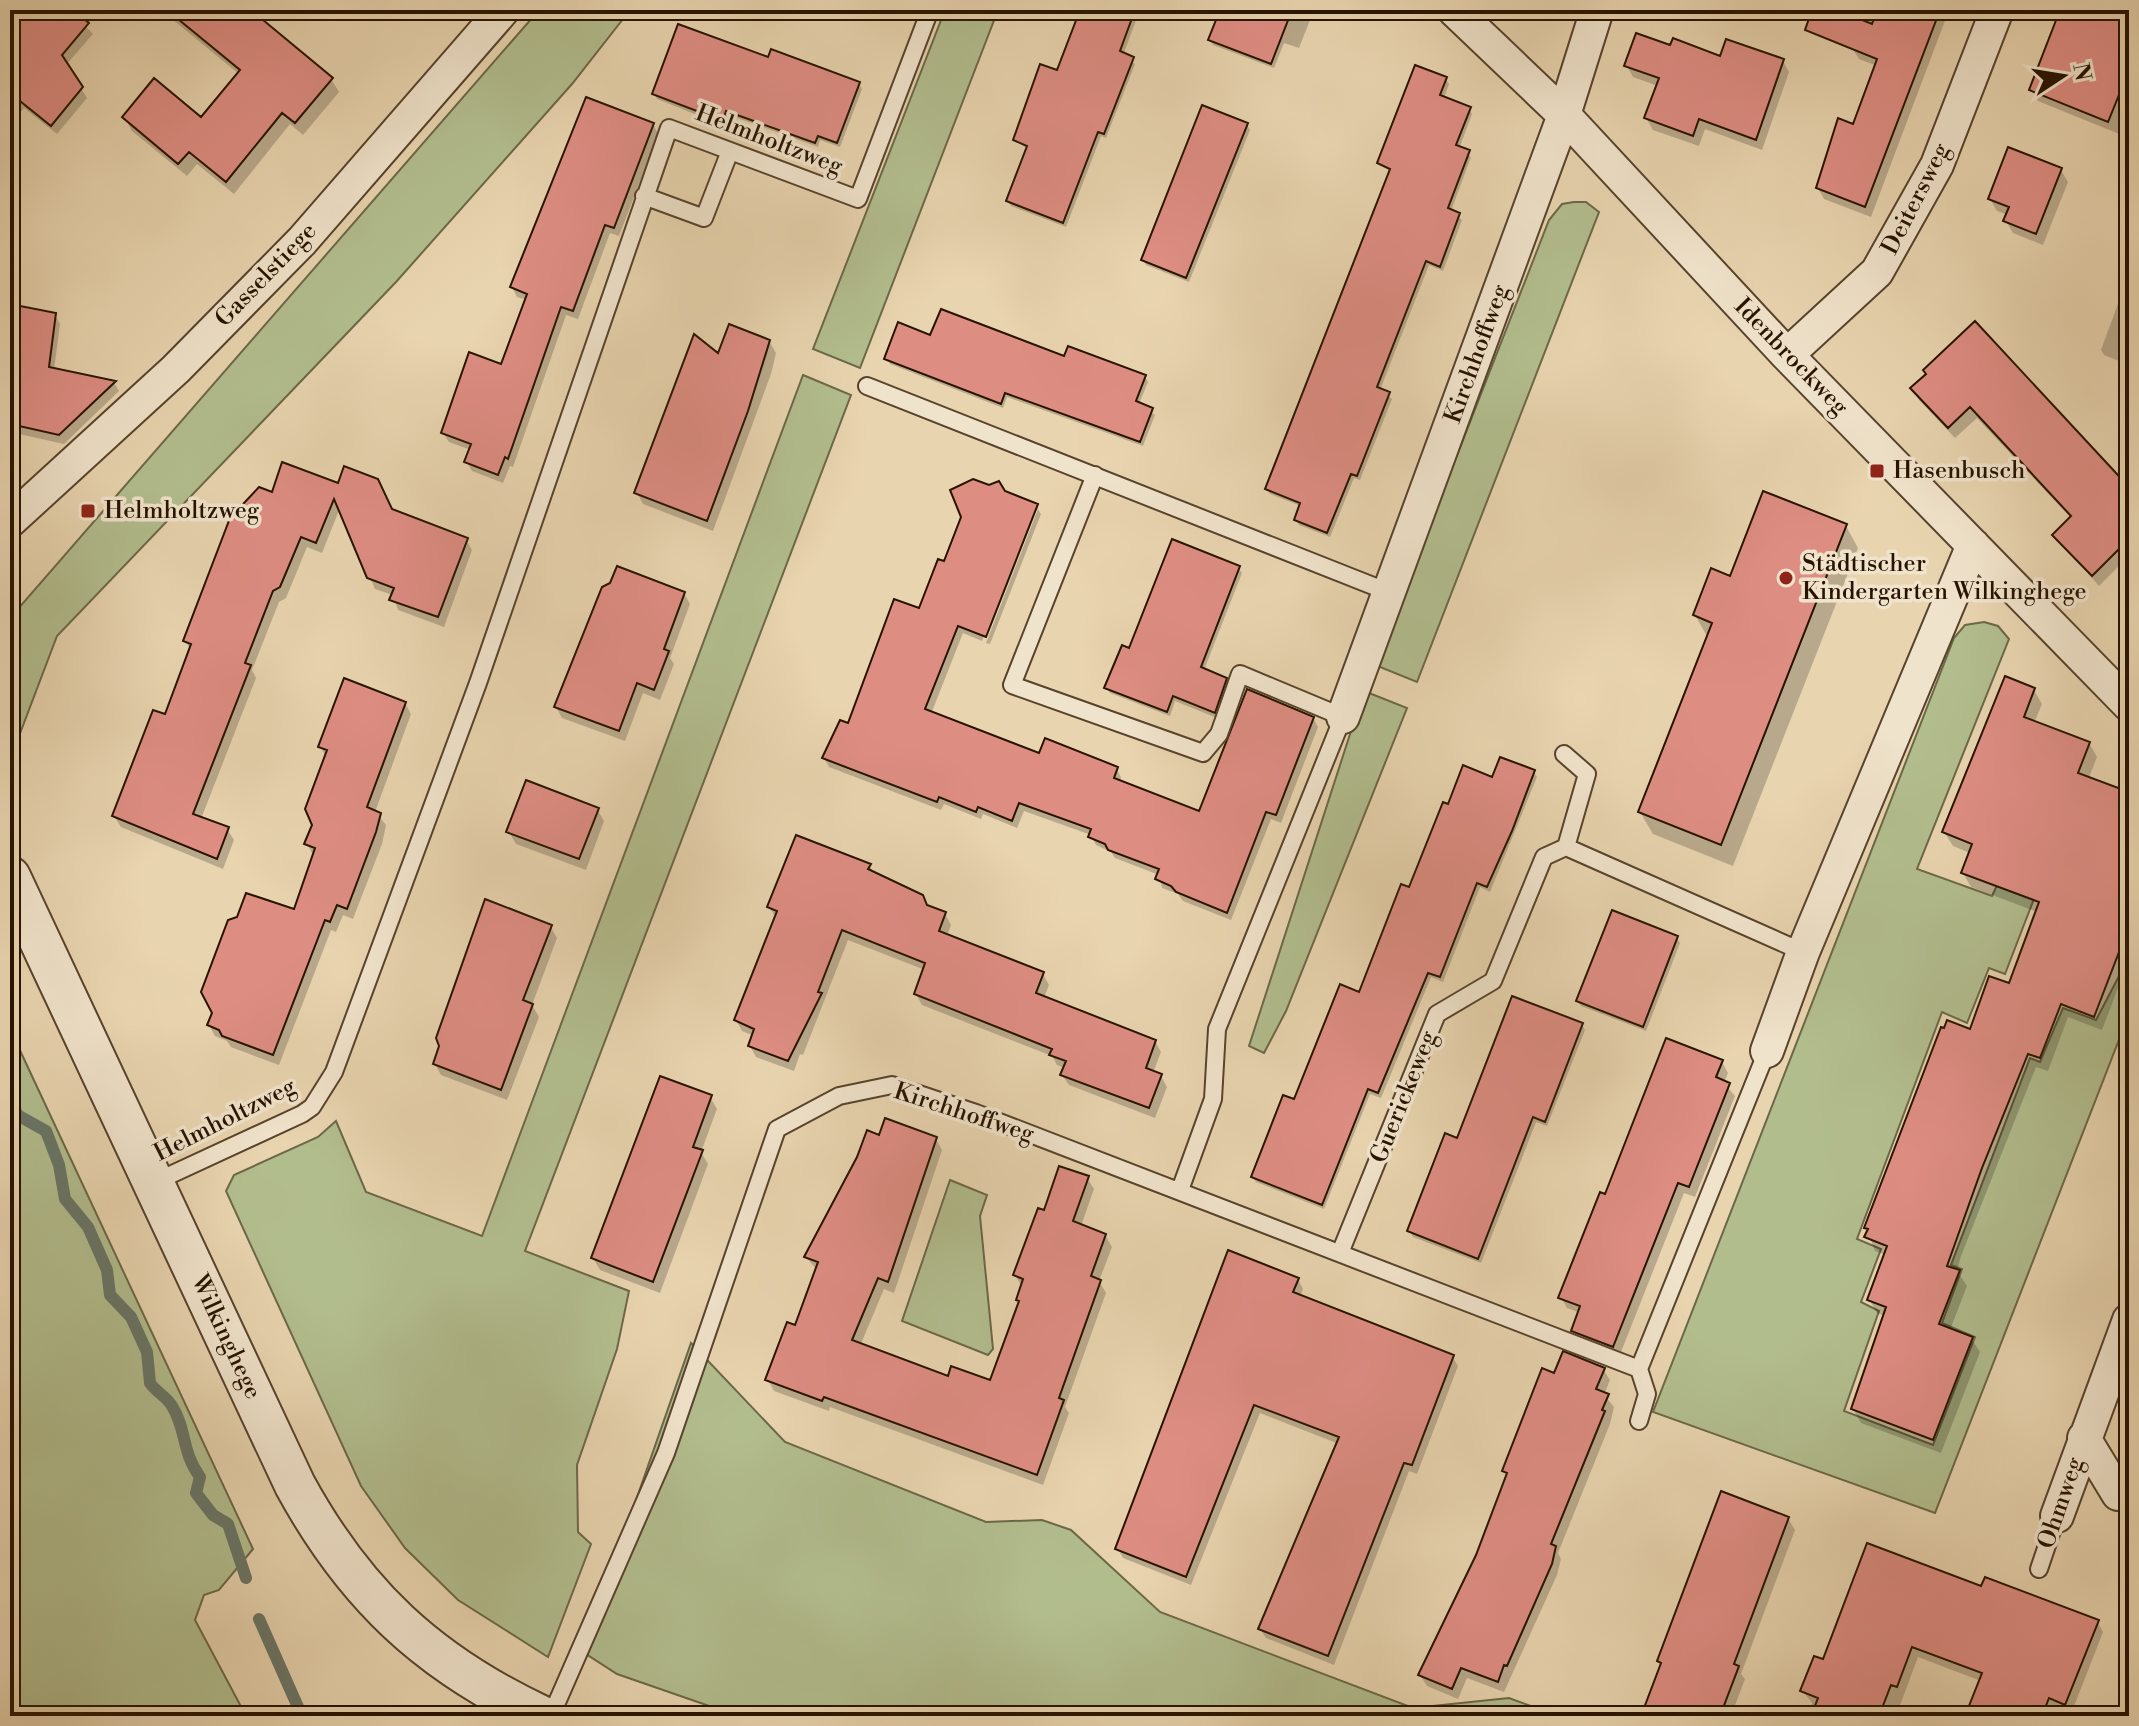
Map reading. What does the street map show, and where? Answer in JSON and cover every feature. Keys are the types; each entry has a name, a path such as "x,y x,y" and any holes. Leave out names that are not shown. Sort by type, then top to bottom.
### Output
{"street":[{"name":"Gasselstiege","path":"10,521 165,379 302,241 503,10"},
{"name":"Idenbrockweg","path":"1454,10 1564,115 1787,355 2129,705"},
{"name":"Kirchhoffweg","path":"1343,717 1564,115 1597,10"},
{"name":"Deitersweg","path":"1787,355 1877,272 1937,165 1997,10"},
{"path":"1767,1051 1803,952 1973,545"},
{"name":"Wilkinghege","path":"10,877 295,1485 331,1547 378,1606 419,1642 460,1673 541,1716"},
{"name":"Ohmweg","path":"2057,1516 2129,1320"},
{"name":"Ohmweg","path":"2084,1438 2118,1494"}],"lane":[{"name":"Helmholtzweg","path":"155,1182 302,1114 312,1107 334,1072 478,683 669,128 858,199 930,10"},
{"path":"644,196 704,218 730,151"},
{"path":"867,386 1391,593"},
{"path":"1095,475 1012,685 1203,753 1219,734 1240,674 1343,717"},
{"name":"Kirchhoffweg","path":"551,1716 666,1453 777,1129 839,1096 892,1085 1180,1190 1213,1099 1217,1029 1343,717"},
{"path":"1564,754 1587,774 1566,847 1803,952"},
{"name":"Guerickeweg","path":"1340,1253 1437,1014 1493,981 1544,857 1566,847"},
{"path":"1639,1421 1647,1394 1639,1369 1767,1051"},
{"path":"1180,1190 1639,1369"},
{"name":"Ohmweg","path":"2039,1569 2057,1516"}],"green space":[{"path":"539,10 630,10 572,84 396,282 57,636 19,736 10,718 10,618"},
{"path":"945,10 998,10 860,368 813,349"},
{"path":"1586,202 1599,212 1417,682 1375,665 1549,220 1562,204"},
{"path":"803,375 851,395 525,1251 629,1291 617,1349 577,1465 578,1532 591,1544 548,1657 458,1600 405,1548 361,1486 226,1191 234,1175 318,1137 336,1121 366,1192 482,1236"},
{"path":"1984,622 1998,626 2009,639 1917,869 1992,896 2007,864 2042,878 2005,974 1989,968 1967,1023 1942,1012 1857,1239 1881,1249 1861,1302 1879,1311 1844,1411 1933,1445 1975,1337 1942,1323 1962,1269 1951,1265 2030,1058 2040,1062 2063,1008 2096,1020 2129,957 2129,1014 1935,1513 1653,1412 1954,638 1965,625"},
{"path":"1364,691 1407,708 1286,1011 1264,1053 1249,1046"},
{"path":"10,1029 253,1549 219,1590 204,1595 195,1620 246,1716 10,1716"},
{"path":"950,1180 987,1195 980,1216 993,1349 988,1355 902,1321"},
{"path":"691,1343 785,1442 986,1522 1042,1520 1071,1530 1160,1612 1413,1708 1509,1698 1558,1716 738,1716 617,1674 583,1652"}],"building":[{"path":"10,10 73,10 89,23 62,55 83,87 51,126 10,93"},
{"path":"167,10 251,10 333,78 295,123 282,113 226,182 189,152 178,164 122,117 154,78 201,117 240,70"},
{"path":"1080,10 1135,10 1120,51 1134,57 1104,134 1098,132 1063,223 1006,201 1027,146 1013,140 1040,64 1057,70"},
{"path":"1220,10 1292,10 1271,64 1208,40"},
{"path":"1812,10 1837,10 1872,24 1877,10 1940,10 1865,207 1816,188 1838,118 1853,124 1877,59 1805,30"},
{"path":"2060,10 2129,10 2129,70 2108,122 2029,90"},
{"path":"678,24 768,57 771,49 860,82 837,143 818,136 815,143 726,111 723,121 652,94"},
{"path":"1636,33 1670,45 1673,38 1720,56 1726,39 1784,59 1756,140 1699,119 1693,136 1644,118 1659,78 1624,66"},
{"path":"1415,65 1447,77 1440,95 1471,107 1456,145 1470,150 1448,208 1460,213 1440,267 1426,261 1377,387 1390,392 1357,476 1351,474 1327,533 1294,520 1300,503 1265,489 1390,169 1377,163"},
{"path":"586,97 654,123 614,228 605,225 573,311 561,307 508,459 505,457 498,475 464,462 471,444 441,433 469,352 501,364 527,294 510,287"},
{"path":"1202,105 1248,123 1186,278 1141,260"},
{"path":"2008,147 2062,168 2036,234 2003,221 2009,207 1988,199"},
{"path":"10,304 56,313 49,367 116,381 59,435 10,424"},
{"path":"941,309 1064,356 1068,346 1146,375 1136,401 1153,408 1140,442 1005,393 1001,404 884,359 898,322 930,335"},
{"path":"1975,321 2129,487 2129,539 2092,576 2052,535 2071,516 1970,407 1948,428 1910,388 1926,374 1923,370"},
{"path":"729,324 770,340 748,411 707,521 634,493 694,334 718,353"},
{"path":"282,462 338,483 344,466 378,479 392,509 468,538 438,617 389,600 394,588 367,578 334,499 316,543 301,537 280,587 273,591 245,663 251,665 193,814 229,827 217,859 112,816 153,710 165,714 191,644 183,641 230,518 259,487 272,492"},
{"path":"973,479 989,485 999,481 1005,491 1038,504 986,637 958,626 925,709 1039,753 1045,738 1118,767 1114,778 1199,811 1247,689 1314,717 1276,815 1266,812 1227,913 1176,892 1171,886 1155,879 1159,869 1108,850 1105,844 1088,837 1091,829 1019,803 1012,821 978,807 976,812 939,797 937,802 822,758 840,720 848,723 894,599 919,608 938,559 944,561 961,517 950,490"},
{"path":"1763,491 1847,524 1721,845 1638,812 1712,623 1693,615 1711,568 1730,576"},
{"path":"1172,539 1240,566 1201,667 1227,678 1215,713 1173,696 1167,712 1104,688 1122,645 1129,648"},
{"path":"617,566 685,592 664,649 669,651 654,690 637,683 619,731 554,707 602,587 610,583"},
{"path":"2005,676 2035,688 2024,717 2090,742 2078,773 2129,792 2129,926 2094,1017 2061,1004 2040,1058 2028,1054 1982,1168 1947,1266 1960,1270 1939,1324 1973,1337 1933,1440 1851,1409 1886,1307 1867,1300 1887,1246 1864,1237 1868,1229 1864,1228 1941,1027 1944,1028 1947,1020 1970,1029 1989,976 2009,983 2039,902 1961,873 1972,844 1942,832"},
{"path":"344,678 406,702 367,807 381,813 347,909 337,905 330,922 325,920 273,1055 222,1036 219,1030 207,1025 212,1013 201,992 228,920 237,917 246,893 294,909 315,848 304,844 312,825 305,809 327,750 318,747"},
{"path":"1500,757 1535,770 1512,831 1487,887 1477,883 1440,977 1428,973 1378,1093 1368,1089 1322,1205 1251,1177 1283,1095 1294,1099 1340,984 1359,992 1401,884 1409,887 1443,802 1448,804 1463,765 1492,777"},
{"path":"526,780 599,808 579,859 506,832"},
{"path":"796,835 871,864 868,869 923,895 927,905 946,912 939,931 1044,972 1036,993 1156,1040 1146,1068 1162,1074 1149,1108 1060,1075 1066,1061 1049,1055 1052,1049 914,994 925,963 842,930 818,992 822,993 788,1061 748,1046 754,1029 734,1020 777,911 767,907"},
{"path":"485,899 552,925 523,1000 533,1004 501,1090 433,1064 439,1046 436,1038"},
{"path":"1612,910 1678,936 1643,1027 1576,1001"},
{"path":"1512,996 1583,1023 1545,1122 1533,1117 1478,1259 1407,1231 1445,1133 1457,1138"},
{"path":"1666,1038 1723,1060 1716,1077 1730,1083 1689,1187 1678,1183 1613,1347 1571,1331 1580,1306 1558,1298 1600,1192 1605,1194"},
{"path":"660,1076 712,1095 693,1147 703,1150 653,1282 591,1258"},
{"path":"885,1118 937,1137 888,1282 878,1278 852,1340 948,1376 951,1366 990,1380 1019,1301 1016,1300 1023,1279 1013,1275 1038,1208 1044,1210 1059,1166 1089,1176 1073,1221 1106,1234 1091,1276 1101,1280 1059,1398 1064,1400 1037,1475 824,1397 822,1401 765,1380 787,1322 795,1325 818,1262 804,1257 857,1157 867,1130 879,1135"},
{"path":"1228,1250 1299,1278 1293,1292 1454,1355 1412,1465 1404,1463 1328,1656 1258,1629 1339,1437 1254,1405 1186,1577 1115,1549"},
{"path":"1563,1351 1605,1368 1596,1389 1609,1394 1602,1410 1605,1411 1551,1544 1556,1546 1552,1564 1507,1666 1504,1665 1498,1682 1461,1668 1452,1689 1418,1675 1476,1555 1507,1473 1502,1471 1542,1368 1554,1373"},
{"path":"1721,1491 1789,1517 1734,1664 1739,1666 1720,1716 1641,1716 1661,1663 1657,1661"},
{"path":"1867,1543 1981,1586 1985,1577 2099,1620 2065,1705 2049,1698 2042,1716 1965,1716 1982,1673 1912,1647 1897,1687 1891,1685 1879,1716 1811,1716 1818,1698 1800,1691 1814,1656 1823,1659"}],"waterway":[{"path":"10,1104 19,1116 46,1131 59,1165 65,1199 88,1227 107,1270 110,1295 131,1317 147,1352 150,1383 177,1415 190,1458 200,1477 196,1493 213,1515 228,1524 246,1578"},
{"path":"259,1619 302,1716"}],"place":[{"name":"Hasenbusch","path":"1877,471"},
{"name":"Helmholtzweg","path":"88,511"},
{"name":"Städtischer Kindergarten Wilkinghege","path":"1786,578"}]}
